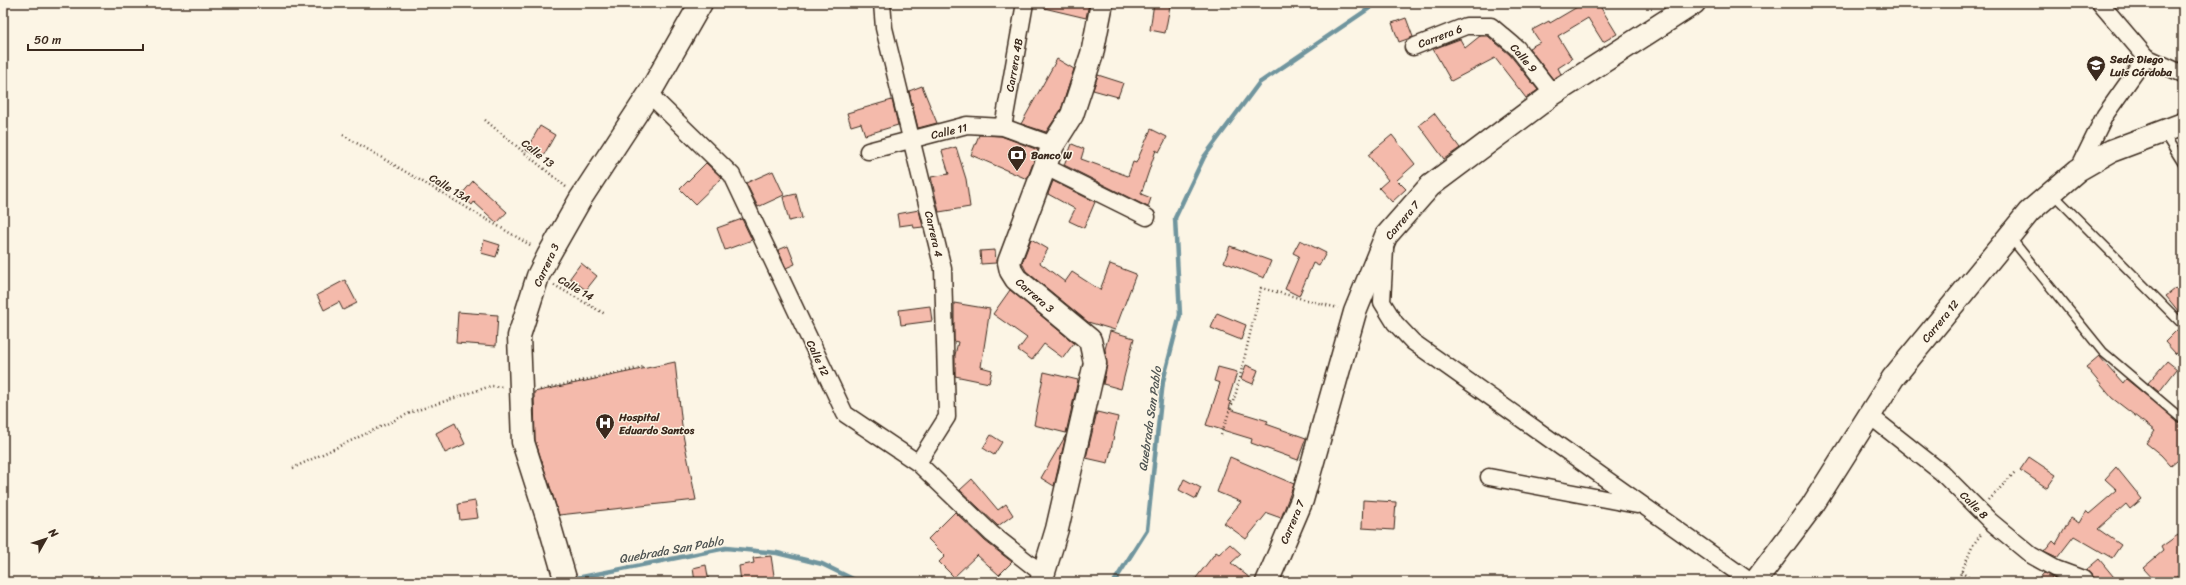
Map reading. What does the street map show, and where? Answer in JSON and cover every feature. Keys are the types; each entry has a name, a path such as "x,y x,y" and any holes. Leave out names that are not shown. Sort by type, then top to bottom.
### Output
{"main road":[{"name":"Carrera 3","path":"566,582 523,442 519,336 538,276 548,256 580,198 649,94 702,3"},
{"name":"Carrera 3","path":"1042,579 1057,530 1095,363 1090,340 1016,279 1010,271 1009,262 1053,145 1074,108 1092,54 1102,3"},
{"name":"Carrera 7","path":"1267,582 1302,500 1354,312 1386,236 1430,186 1554,94 1694,3"},
{"name":"Carrera 12","path":"1755,582 1812,506 1893,378 2029,212 2078,170 2111,151 2183,124"}],"street":[{"name":"Carrera 4","path":"882,3 884,28 943,270 946,417 918,463"},
{"name":"Carrera 4B","path":"1004,127 1025,3"},
{"path":"2100,3 2146,57 2183,74"},
{"name":"Carrera 6","path":"1413,47 1466,26 1491,26"},
{"name":"Calle 9","path":"1491,26 1517,48 1554,94"},
{"path":"2078,170 2105,115 2146,57"},
{"name":"Calle 12","path":"649,94 732,175 845,414 918,463 992,534 1042,579"},
{"name":"Calle 11","path":"868,152 968,125 1004,127 1053,145"},
{"path":"1046,167 1147,217"},
{"path":"1386,236 1382,302 1400,328 1413,342 1750,582"},
{"name":"Calle 8","path":"1870,415 1941,472 1985,516 2031,555 2056,569 2083,579 2085,582"},
{"path":"1489,477 1642,506"}],"lane":[{"path":"2163,131 2183,164"},
{"path":"2051,193 2183,325"},
{"path":"2009,236 2103,352 2183,420"}],"path":[{"name":"Calle 13","path":"485,120 580,198"},
{"name":"Calle 13A","path":"343,135 548,256"},
{"name":"Calle 14","path":"538,276 605,314"},
{"path":"1221,436 1236,392 1261,288 1354,312"},
{"path":"293,468 412,412 491,386 534,391 643,367"},
{"path":"1957,582 1985,516 2015,472"},
{"path":"1961,572 1975,582"}],"building":[{"path":"1044,3 1089,3 1086,18 1044,8"},
{"path":"1154,3 1170,6 1165,33 1150,30"},
{"path":"1584,3 1598,3 1617,34 1603,42 1588,18 1558,36 1572,59 1558,68 1561,74 1553,79 1529,48 1540,42 1532,30 1549,21 1550,23"},
{"path":"1406,18 1413,37 1399,42 1392,23"},
{"path":"1480,36 1488,36 1510,55 1538,90 1526,98 1495,58 1451,81 1433,49 1460,39 1465,48"},
{"path":"1057,59 1074,69 1061,110 1046,132 1021,124"},
{"path":"1098,75 1123,83 1118,97 1093,90"},
{"path":"922,86 937,123 918,128 909,91"},
{"path":"892,100 898,125 865,135 861,123 851,126 847,113"},
{"path":"1434,113 1460,148 1444,159 1419,125"},
{"path":"540,126 555,135 542,158 526,150"},
{"path":"1151,129 1167,137 1159,152 1156,150 1141,194 1151,198 1148,207 1064,165 1072,144 1084,149 1081,159 1128,176 1133,162 1136,163"},
{"path":"979,135 1001,136 1038,150 1027,179 971,155"},
{"path":"1392,135 1415,164 1397,180 1406,189 1392,202 1379,188 1388,180 1368,155"},
{"path":"956,147 966,179 970,207 939,212 931,177 949,174 942,151"},
{"path":"706,163 722,178 695,204 680,189"},
{"path":"773,171 784,195 758,207 746,183"},
{"path":"473,181 507,212 497,223 474,202 472,205 461,195"},
{"path":"1053,181 1095,202 1084,228 1069,221 1075,209 1048,194"},
{"path":"796,194 802,218 789,221 783,197"},
{"path":"919,210 923,227 914,228 913,224 899,226 897,214"},
{"path":"742,219 752,240 725,250 717,228"},
{"path":"1031,239 1048,249 1040,263 1065,282 1072,272 1100,290 1110,264 1136,274 1115,330 1088,322 1026,271 1022,263"},
{"path":"484,240 500,245 496,257 481,253"},
{"path":"1300,240 1326,253 1319,266 1313,263 1299,296 1285,289 1299,256 1293,253"},
{"path":"788,246 795,264 786,268 778,250"},
{"path":"1230,246 1271,261 1264,278 1224,262"},
{"path":"995,250 996,263 981,264 980,251"},
{"path":"581,263 597,276 586,290 570,278"},
{"path":"345,280 357,303 343,310 339,302 324,310 317,295"},
{"path":"2183,283 2183,317 2166,296"},
{"path":"1010,290 1074,343 1063,358 1044,344 1032,360 1018,350 1027,338 993,314"},
{"path":"954,303 990,309 981,367 992,370 989,383 955,376 955,355 958,342 954,341"},
{"path":"930,306 932,321 901,325 899,310"},
{"path":"458,312 498,315 496,346 456,343"},
{"path":"1217,313 1246,325 1241,340 1211,328"},
{"path":"2179,328 2183,330 2183,347 2176,354 2165,342"},
{"path":"1110,331 1134,338 1121,389 1103,384 1107,365 1105,349"},
{"path":"2099,356 2123,383 2126,379 2183,425 2183,456 2171,466 2161,455 2146,443 2155,431 2112,398 2086,367"},
{"path":"2167,361 2177,369 2159,392 2148,383"},
{"name":"Hospital Eduardo Santos","path":"675,362 683,435 696,500 559,515 535,440 534,392"},
{"path":"1246,365 1258,370 1253,384 1241,379"},
{"path":"1218,367 1237,372 1228,401 1231,402 1229,409 1268,421 1266,424 1306,438 1298,460 1251,443 1252,439 1206,425 1220,383 1214,381"},
{"path":"1044,372 1078,380 1066,433 1034,425"},
{"path":"1097,412 1118,417 1108,463 1086,458"},
{"path":"455,423 465,444 445,453 436,433"},
{"path":"991,435 1002,442 994,455 983,448"},
{"path":"1066,435 1054,486 1041,478"},
{"path":"1230,457 1294,484 1281,518 1267,513 1246,539 1224,523 1241,502 1217,492"},
{"path":"2029,457 2056,475 2047,488 2020,470"},
{"path":"2116,467 2142,499 2130,509 2126,504 2098,529 2121,545 2112,558 2074,536 2057,558 2044,552 2053,541 2056,544 2071,518 2079,523 2086,511 2089,514 2117,490 2105,479"},
{"path":"972,479 998,510 1006,504 1013,515 998,526 960,490"},
{"path":"1184,479 1201,488 1196,499 1179,490"},
{"path":"1363,500 1396,502 1394,530 1362,528"},
{"path":"475,501 478,518 460,520 458,504"},
{"path":"955,512 985,541 1012,562 999,575 977,555 954,577 939,562 945,556 928,539"},
{"path":"2178,535 2183,542 2183,571 2171,582 2156,582 2143,568 2163,551 2161,547"},
{"path":"1230,544 1241,554 1231,563 1255,582 1193,582 1216,552 1219,554"},
{"path":"771,556 775,582 741,582 739,566 754,563 753,558"},
{"path":"2099,559 2118,582 2094,582 2091,574 2086,570"},
{"path":"706,565 709,582 695,582 693,568"},
{"path":"2044,573 2053,578 2064,582 2036,582"}],"waterway":[{"name":"Quebrada San Pablo","path":"1114,582 1147,530 1163,381 1180,315 1175,218 1204,157 1259,83 1377,3"},
{"name":"Quebrada San Pablo","path":"572,579 726,548 777,553 822,564 859,582"}],"place":[{"name":"Sede Diego Luis Córdoba","path":"2096,82"},
{"name":"Banco W","path":"1017,172"},
{"name":"Hospital Eduardo Santos","path":"605,440"}]}
